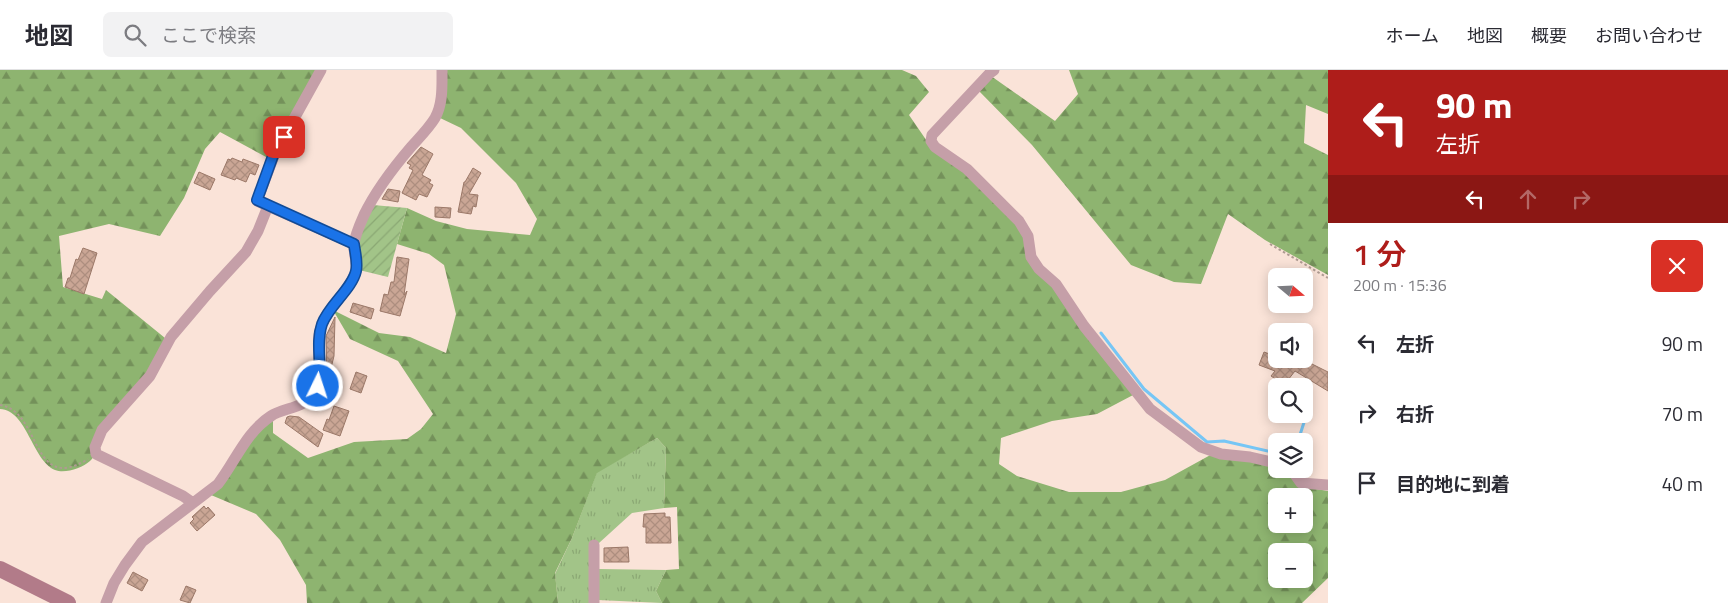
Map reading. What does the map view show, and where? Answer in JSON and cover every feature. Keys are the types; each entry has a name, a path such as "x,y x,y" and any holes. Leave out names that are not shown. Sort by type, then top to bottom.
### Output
{"street":[{"path":"321,70 274,153 257,200 354,244"},
{"path":"106,603 114,583 142,542 218,484 228,472 244,443 272,414 303,403 313,396 320,377 319,337 322,324 329,309 351,282 356,271 354,244 362,220 389,173 435,118 443,89 442,70"},
{"path":"994,70 990,72 932,135 931,141 934,146 967,169 1019,221 1028,236 1031,258 1056,284 1084,326 1150,409 1201,447 1221,454 1268,461"},
{"path":"193,504 183,496 96,454 95,447 102,430 150,376 171,337 246,252 258,231 268,206"},
{"path":"1298,478 1302,483 1328,485"},
{"path":"594,545 594,603"},
{"path":"0,569 68,603"}],"path":[{"path":"1270,244 1328,278"},
{"path":"0,405 16,412 42,456 49,464 69,469 96,454"}],"green space":[{"path":"0,70 317,70 268,158 220,132 205,149 184,198 160,236 109,224 59,236 63,287 102,299 106,290 165,338 147,376 106,422 93,458 83,466 68,471 55,470 47,465 17,418 9,411 0,409"},
{"path":"446,70 902,70 916,76 929,92 909,115 931,147 969,174 1017,223 1051,283 1135,394 1097,414 1052,421 1001,438 999,464 1017,476 1069,492 1121,492 1165,480 1214,453 1268,465 1268,478 1293,478 1299,486 1311,488 1268,488 1268,533 1313,533 1313,488 1328,491 1328,578 1302,603 662,603 656,591 666,570 679,569 677,507 664,508 666,448 657,438 597,473 572,538 555,573 558,603 307,603 306,585 280,540 256,514 211,495 246,445 273,418 273,433 308,458 354,442 407,439 421,429 433,414 398,361 350,339 333,310 379,333 410,337 446,353 456,314 444,265 429,254 397,244 407,208 436,221 467,229 530,235 537,219 516,183 461,128 438,117"},
{"path":"1069,70 1328,70 1328,114 1306,105 1304,143 1328,155 1328,275 1265,240 1228,214 1201,284 1174,282 1131,265 1032,145 978,90 991,76 1055,121 1078,94"},
{"path":"373,205 407,208 388,277 359,270 359,237"},
{"path":"657,438 666,448 664,508 632,513 599,543 592,543 591,603 558,603 555,574 572,538 597,472"},
{"path":"599,569 666,570 656,591 662,603 598,600"}],"building":[{"path":"421,147 433,154 422,175 431,180 429,183 433,185 427,197 419,194 416,200 402,193 413,170 409,168 411,165 407,163"},
{"path":"232,158 242,162 243,159 259,165 255,175 250,173 246,182 221,175 228,159 231,160"},
{"path":"473,168 481,173 469,194 478,195 476,207 473,206 471,214 458,212 464,182"},
{"path":"199,172 215,179 210,190 194,183"},
{"path":"388,189 400,191 398,202 382,199"},
{"path":"435,207 451,208 450,218 435,217"},
{"path":"83,248 97,253 84,294 65,287 76,259 78,260"},
{"path":"397,257 409,259 404,295 407,291 400,316 380,311 384,294 388,295 391,282 394,282"},
{"path":"353,303 374,309 371,319 350,312"},
{"path":"335,317 334,356 329,376 327,376 326,336"},
{"path":"1264,352 1268,353 1268,368 1313,368 1313,364 1328,372 1328,391 1313,382 1313,378 1307,378 1295,371 1290,378 1274,378 1271,376 1275,371 1259,365"},
{"path":"356,372 367,376 361,393 350,389"},
{"path":"329,384 339,387 335,399 325,395"},
{"path":"334,406 349,411 340,436 323,430"},
{"path":"287,417 299,417 323,434 318,447 285,423"},
{"path":"204,506 206,509 208,507 215,515 197,531 190,523 194,519 192,517"},
{"path":"665,513 665,517 670,517 671,543 646,543 646,527 643,527 644,514"},
{"path":"628,547 629,562 604,562 604,548"},
{"path":"133,572 148,580 142,591 127,583"},
{"path":"186,586 196,590 190,603 180,600"}],"waterway":[{"path":"1101,333 1144,389 1207,442 1224,441 1268,451"},
{"path":"1301,433 1304,423"}],"route":[{"path":"284,137 274,153 257,200 354,244 356,271 351,282 329,309 322,324 319,337 320,377 318,386"}]}
